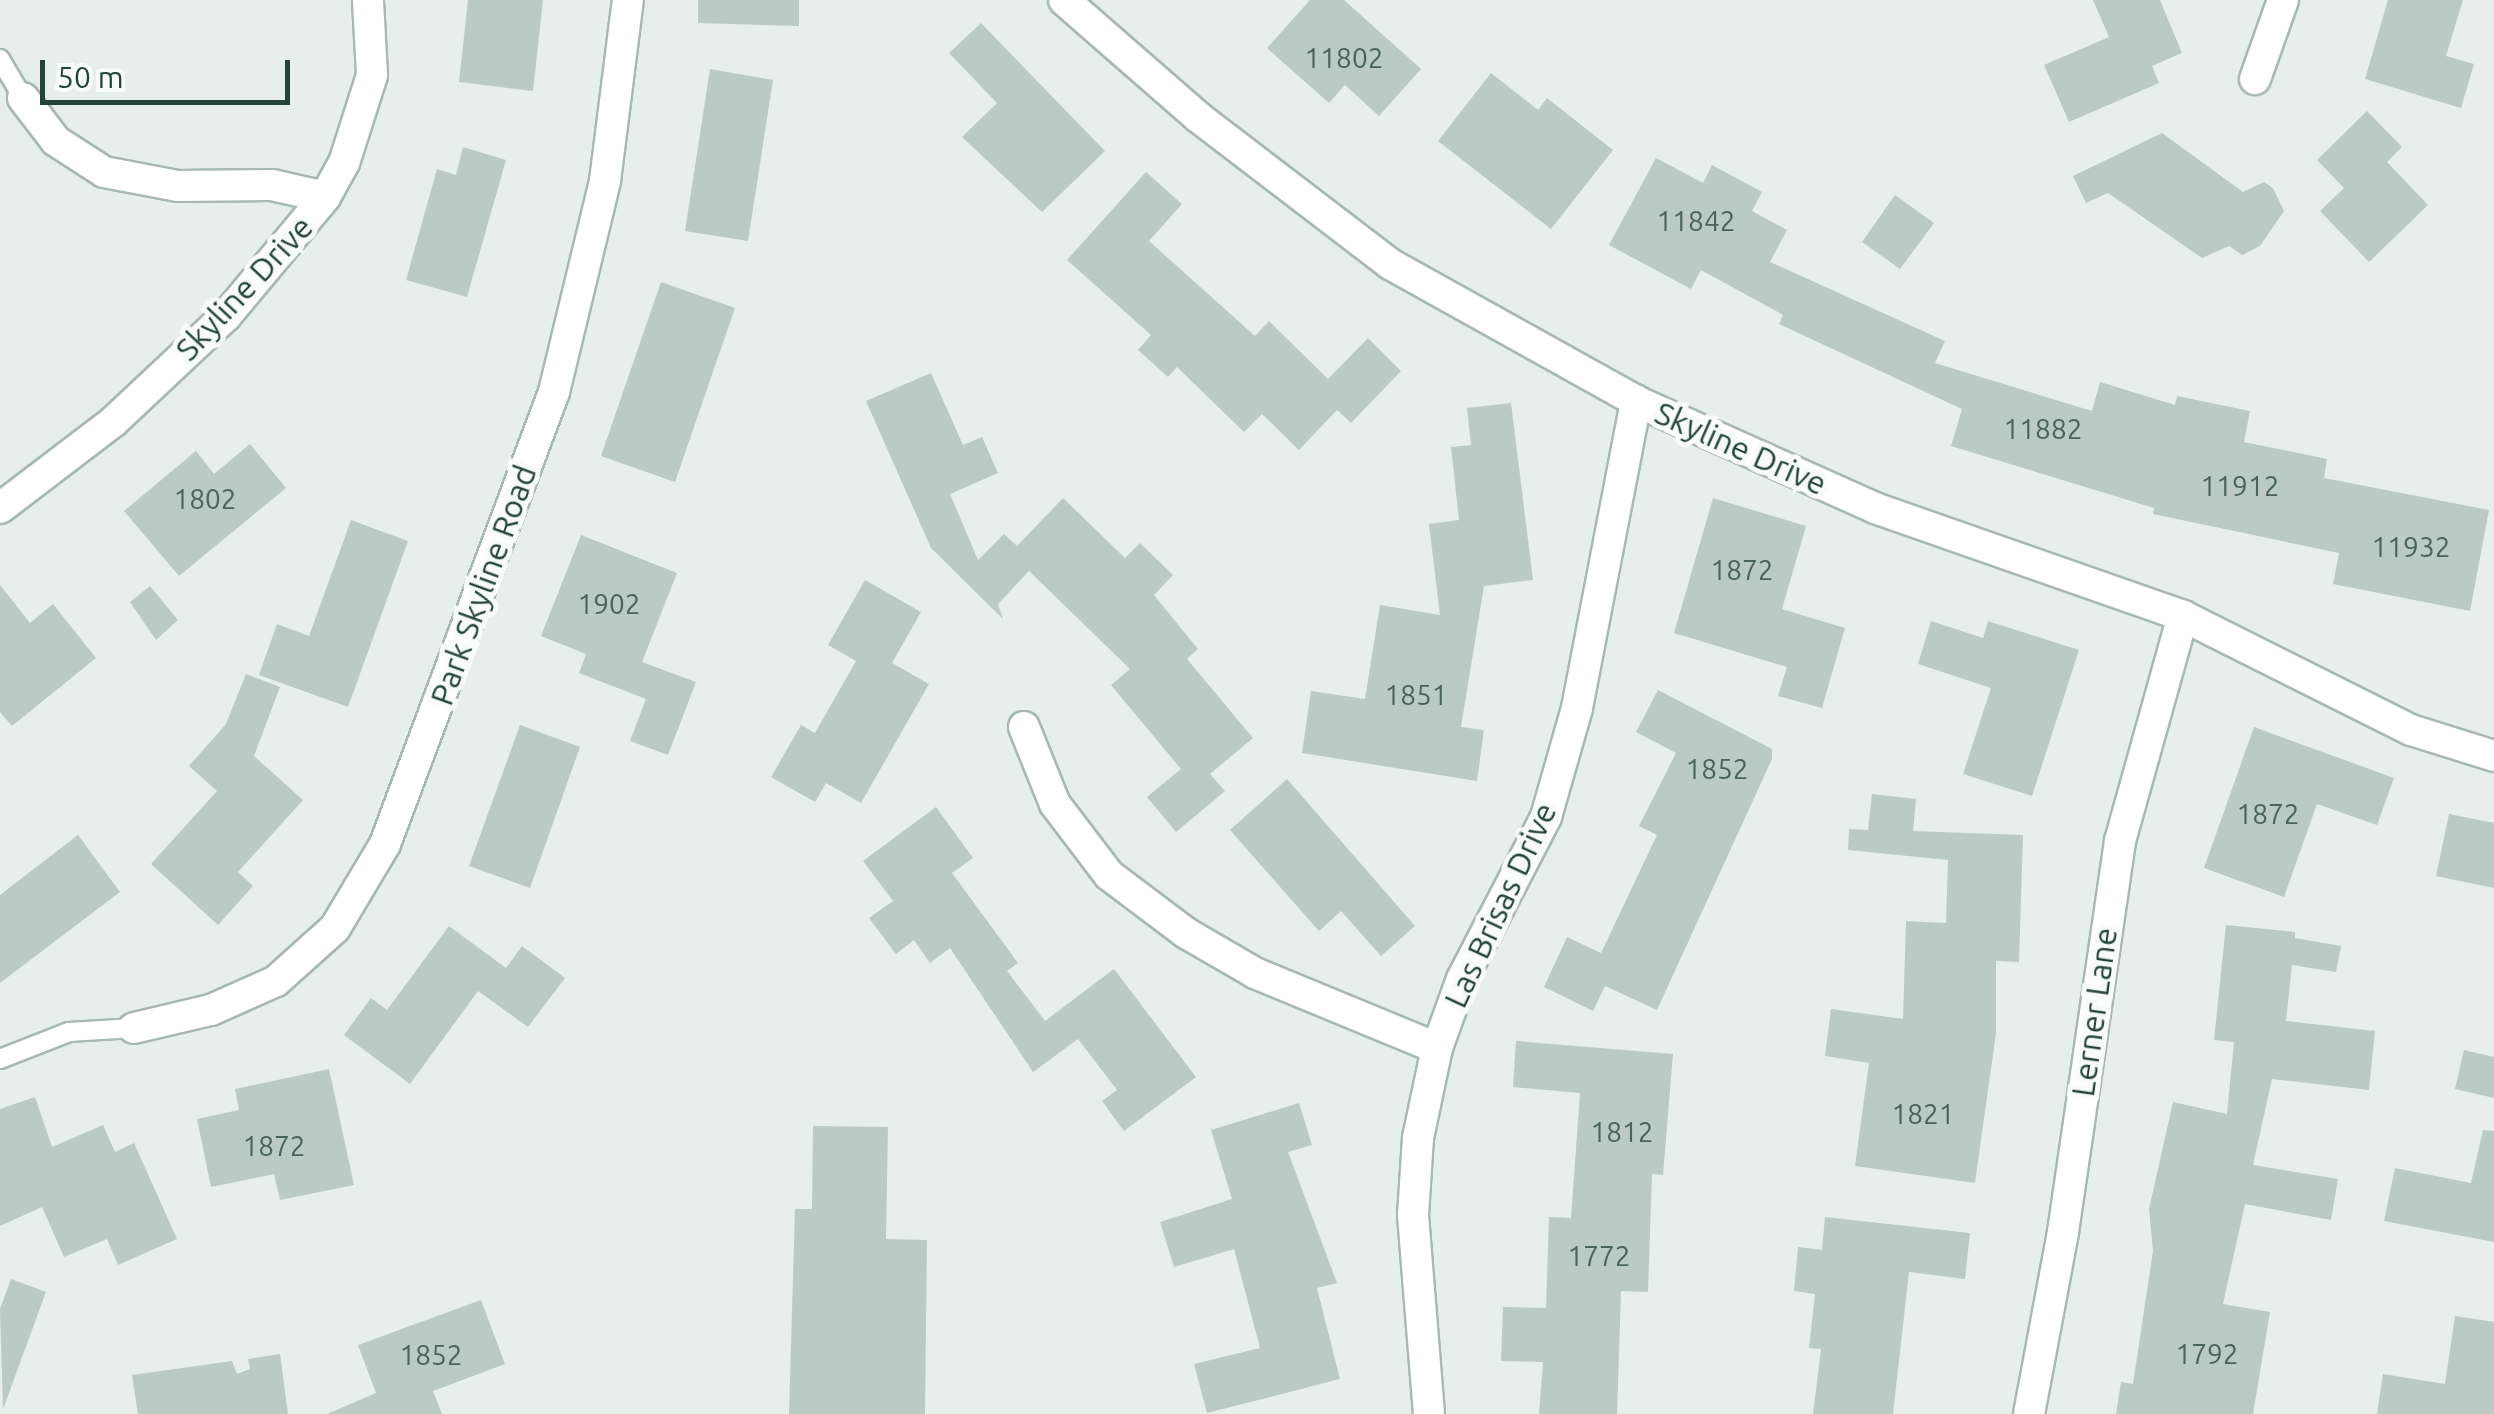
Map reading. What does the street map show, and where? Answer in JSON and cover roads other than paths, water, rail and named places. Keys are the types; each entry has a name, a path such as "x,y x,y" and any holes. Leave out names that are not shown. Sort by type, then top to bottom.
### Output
{"street":[{"name":"Skyline Drive","path":"0,508 113,422 226,316 325,197 344,163 372,75 368,0"},
{"name":"Park Skyline Road","path":"134,1028 211,1010 276,981 336,928 378,859 554,392 604,181 628,0"},
{"name":"Skyline Drive","path":"1064,0 1198,118 1390,264 1636,401 1875,508 2183,616 2382,717 2494,756"},
{"path":"2255,79 2283,0"},
{"path":"23,98 56,141 104,172 178,186 272,185 325,197"},
{"name":"Las Brisas Drive","path":"1429,1414 1413,1215 1418,1138 1437,1048 1462,978 1546,817 1577,708 1636,401"},
{"name":"Lerner Lane","path":"2029,1414 2064,1232 2120,841 2183,616"},
{"path":"1024,728 1055,804 1110,875 1255,973 1437,1048"}],"lane":[{"path":"0,59 23,98"},
{"path":"0,1059 69,1032 134,1028"}]}
